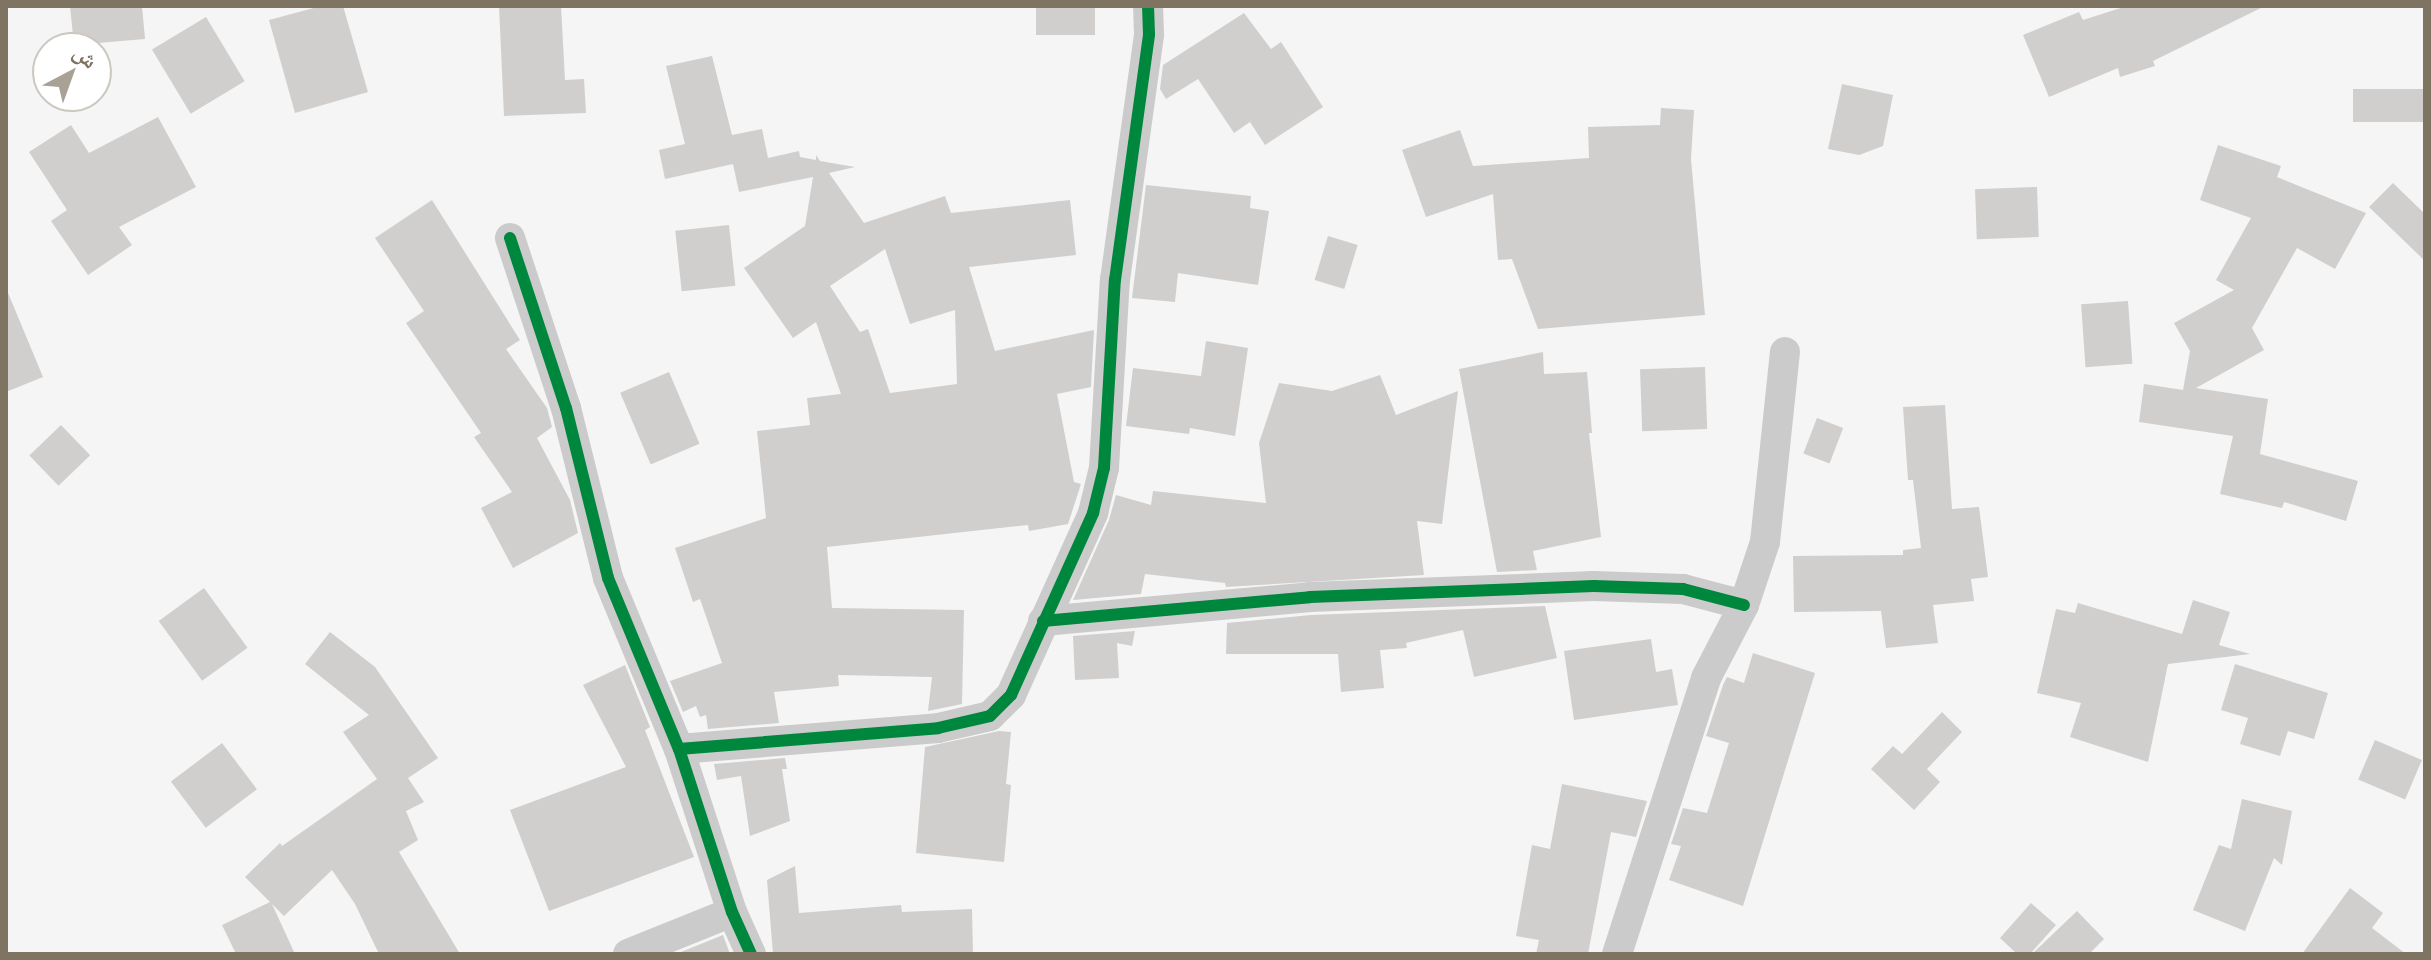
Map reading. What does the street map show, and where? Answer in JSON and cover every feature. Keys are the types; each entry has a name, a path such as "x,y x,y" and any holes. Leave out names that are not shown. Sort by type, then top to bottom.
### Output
{"street":[{"path":"679,749 938,728 990,716 1011,695 1093,513 1104,468 1115,280 1149,34 1148,6"},
{"path":"510,238 566,408 608,578 679,749 732,912 751,954"},
{"path":"1617,954 1706,678 1744,605 1765,542 1785,352"},
{"path":"1043,621 1310,597 1580,586 1683,589 1744,605"},
{"path":"628,954 732,912"}],"building":[{"path":"70,6 142,6 145,39 112,42 112,32 73,32"},
{"path":"321,6 343,6 368,92 295,113 269,20"},
{"path":"499,6 561,6 565,80 584,79 586,113 504,116"},
{"path":"1036,6 1095,6 1095,35 1036,35"},
{"path":"2127,6 2265,6 2153,61 2155,66 2120,77 2118,68 2049,97 2023,35 2079,12 2083,20"},
{"path":"1244,13 1271,49 1281,42 1323,107 1265,145 1250,122 1234,133 1198,79 1166,99 1160,89 1163,65"},
{"path":"206,17 245,81 191,114 152,49"},
{"path":"712,56 732,135 762,129 768,158 799,151 800,157 816,160 816,155 820,161 855,167 829,173 864,223 945,196 951,213 1070,200 1076,255 969,267 995,351 1094,330 1091,387 1057,394 1074,482 1081,484 1068,524 1029,531 1028,525 827,547 832,608 964,610 962,704 928,711 932,677 838,675 839,686 774,692 779,723 708,729 706,715 700,717 696,706 683,712 670,681 722,663 700,599 693,602 675,548 766,518 757,431 810,425 807,398 841,394 816,322 793,338 744,268 805,226 813,177 739,192 733,164 665,179 659,150 685,144 666,66","holes":["885,249 910,324 955,310 957,384 890,393 868,329 860,332 830,286"]},
{"path":"1842,84 1893,95 1883,146 1859,155 1828,149"},
{"path":"2353,89 2425,89 2425,122 2353,122"},
{"path":"1661,108 1694,110 1691,159 1705,315 1538,329 1512,259 1498,260 1493,194 1426,217 1402,150 1460,130 1473,166 1589,158 1588,127 1660,125"},
{"path":"158,117 196,187 119,227 132,245 88,275 51,221 67,210 29,152 71,125 89,153"},
{"path":"2218,145 2281,166 2277,177 2366,213 2335,269 2297,248 2252,328 2264,350 2196,388 2268,399 2260,454 2358,481 2346,521 2284,502 2282,508 2220,494 2233,436 2139,422 2144,384 2183,390 2190,351 2174,323 2234,290 2216,280 2251,218 2200,200"},
{"path":"2393,183 2425,214 2425,261 2369,207"},
{"path":"1146,185 1251,196 1250,208 1269,211 1258,285 1178,273 1175,302 1132,298"},
{"path":"2037,187 2039,237 1977,239 1975,189"},
{"path":"432,200 520,340 506,349 547,408 552,427 537,438 570,500 578,533 513,568 481,508 512,492 474,437 481,433 406,323 424,311 375,238"},
{"path":"729,225 735,286 682,291 675,231"},
{"path":"1328,236 1358,245 1344,289 1315,280"},
{"path":"6,288 43,377 6,392"},
{"path":"2128,301 2132,364 2086,367 2081,304"},
{"path":"1206,341 1248,348 1235,436 1190,428 1189,434 1126,426 1133,368 1201,376"},
{"path":"1543,352 1544,374 1587,372 1592,433 1589,433 1601,537 1533,551 1537,570 1497,572 1459,369"},
{"path":"1705,367 1707,429 1642,431 1640,369"},
{"path":"669,372 699,444 651,465 620,393"},
{"path":"1380,375 1396,415 1458,391 1442,524 1417,521 1424,575 1226,587 1225,583 1145,574 1141,594 1073,600 1109,520 1116,495 1151,505 1153,491 1266,503 1259,443 1279,383 1332,391"},
{"path":"1945,405 1952,509 1979,507 1988,577 1971,579 1974,601 1933,605 1938,643 1886,648 1881,611 1794,612 1793,556 1903,555 1903,550 1921,548 1913,480 1908,480 1903,407"},
{"path":"1817,418 1843,428 1830,464 1803,453"},
{"path":"61,425 90,455 59,486 29,456"},
{"path":"204,588 247,648 202,681 159,621"},
{"path":"2193,600 2230,612 2219,645 2250,654 2168,664 2148,762 2070,737 2081,703 2037,693 2056,609 2075,613 2078,603 2182,634"},
{"path":"1545,606 1557,658 1474,677 1463,630 1406,643 1407,648 1380,650 1384,688 1341,692 1338,654 1226,654 1227,623 1311,615"},
{"path":"1135,631 1132,646 1117,643 1119,678 1075,680 1073,636"},
{"path":"330,632 375,667 438,758 408,778 424,802 406,811 418,840 399,852 460,954 379,954 355,904 332,870 284,916 272,904 295,954 236,954 222,925 270,902 245,877 280,843 282,846 377,779 343,732 369,715 305,664"},
{"path":"1651,639 1656,672 1672,669 1678,705 1574,720 1564,651"},
{"path":"1753,653 1815,673 1743,906 1669,880 1681,846 1671,844 1683,808 1707,813 1729,743 1706,736 1723,685 1727,677 1744,683"},
{"path":"2235,664 2328,693 2314,739 2288,731 2280,756 2240,744 2248,718 2221,710"},
{"path":"625,665 650,727 645,730 694,857 549,911 510,810 626,767 583,685"},
{"path":"1942,712 1962,732 1927,769 1940,782 1914,810 1871,769 1893,746 1902,754"},
{"path":"999,731 1011,732 1006,784 1011,785 1004,862 916,853 925,747"},
{"path":"2375,740 2422,760 2405,800 2358,780"},
{"path":"222,743 257,789 206,828 171,782"},
{"path":"785,758 787,769 782,769 790,821 750,836 741,776 717,780 714,764"},
{"path":"1562,784 1647,801 1636,837 1611,832 1588,954 1536,954 1539,940 1516,936 1532,845 1550,849"},
{"path":"2242,799 2292,811 2282,865 2274,858 2245,931 2193,910 2219,845 2231,849"},
{"path":"795,866 799,913 901,905 902,912 972,909 973,954 773,954 767,880"},
{"path":"2350,888 2383,913 2372,928 2406,954 2302,954"},
{"path":"2031,903 2056,925 2030,954 2017,954 2000,938"},
{"path":"2077,911 2104,939 2089,954 2032,954"},
{"path":"723,935 730,954 676,954"}],"cycle path":[{"path":"679,749 938,728 990,716 1011,695 1093,513 1104,468 1115,280 1149,34 1148,6"},
{"path":"510,238 566,408 608,578 679,749 732,912 751,954"},
{"path":"1043,621 1310,597 1594,586 1683,589 1744,605"}]}
